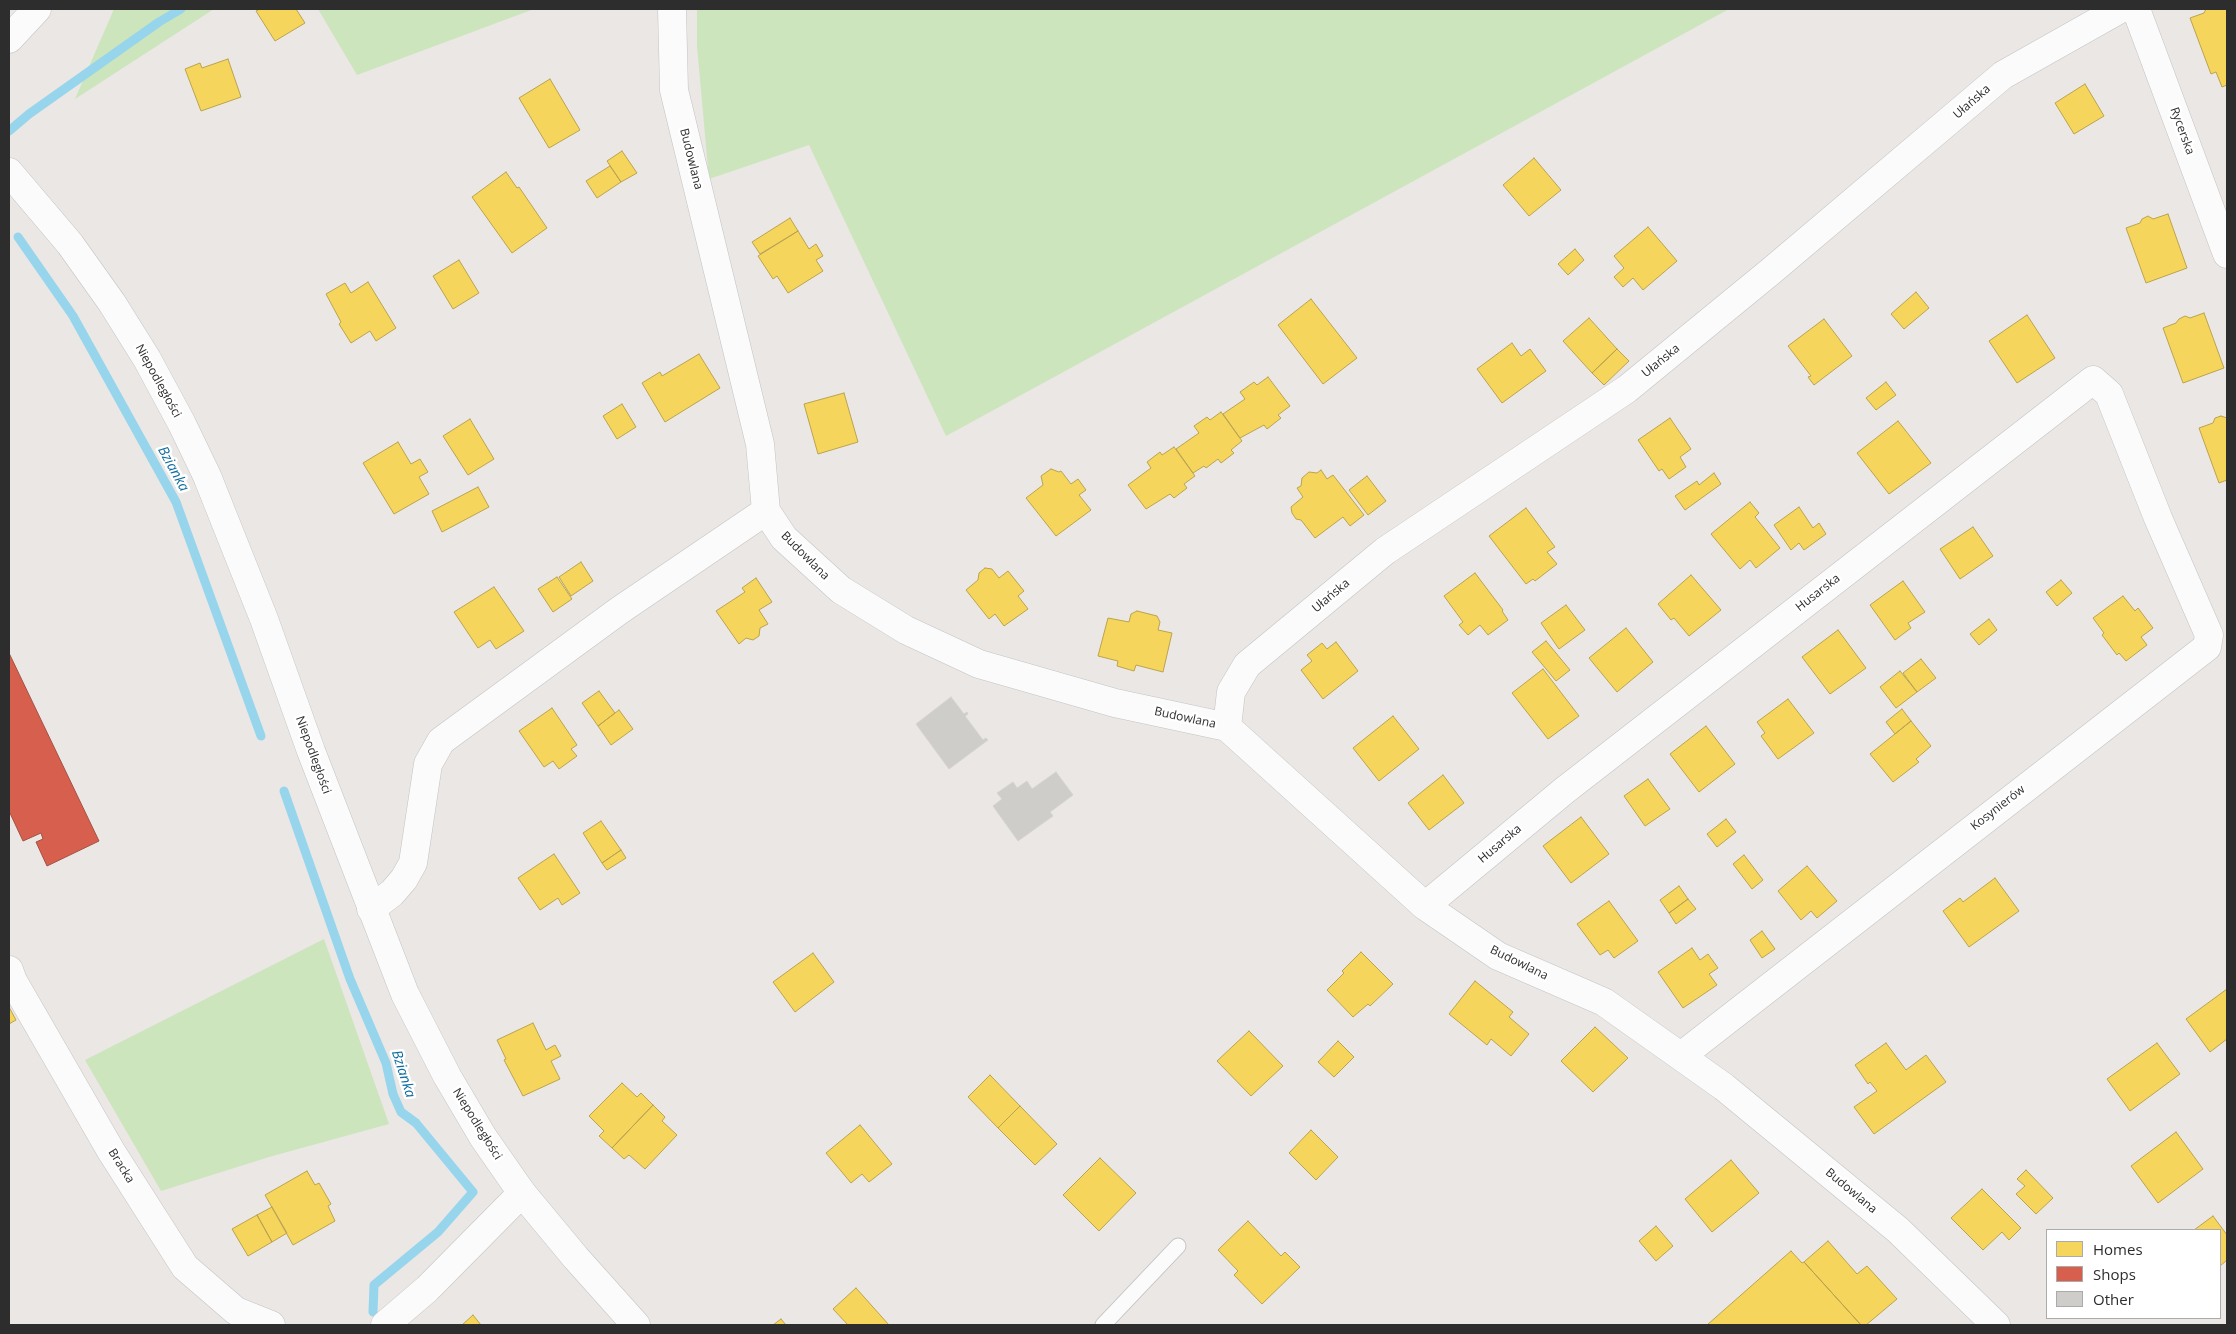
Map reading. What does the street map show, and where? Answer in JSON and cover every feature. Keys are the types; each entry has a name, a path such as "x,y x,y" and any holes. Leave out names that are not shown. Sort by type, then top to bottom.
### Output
{"street":[{"path":"9,39 37,9"},
{"name":"Budowlana","path":"672,9 674,90 760,444 766,511 784,538 841,590 914,634 979,664 1115,703 1226,727 1426,906 1498,956 1604,1002 1724,1087 1898,1230 1996,1325"},
{"name":"Ułańska","path":"1226,727 1231,692 1248,665 1385,551 1627,389 1778,266 2003,75 2120,9"},
{"name":"Rycerska","path":"2136,9 2227,254"},
{"name":"Niepodległości","path":"9,172 70,244 112,303 147,359 182,424 207,476 264,619 371,909 405,994 447,1076 483,1137 522,1193 576,1258 636,1325"},
{"name":"Husarska","path":"1426,906 1565,790 2093,380 2109,394 2158,518"},
{"path":"371,909 392,894 404,879 413,863 428,764 441,742 620,610 766,511"},
{"name":"Kosynierów","path":"1681,1056 2217,643 2208,635 2158,518"},
{"name":"Bracka","path":"9,970 13,981 111,1151 185,1267 236,1311 271,1325"},
{"path":"385,1325 427,1289 522,1193"}],"lane":[{"path":"1103,1325 1178,1246"}],"green space":[{"path":"114,9 214,9 75,99"},
{"path":"318,9 534,9 357,75"},
{"path":"697,9 1729,9 946,436 809,145 709,179 697,46"},
{"path":"324,939 389,1124 269,1157 161,1191 85,1060"}],"building: Homes":[{"path":"260,9 296,9 305,23 275,41 256,11"},
{"path":"2206,9 2227,9 2227,85 2222,87 2216,72 2211,74 2190,18 2204,13"},
{"path":"228,59 241,97 201,111 185,69 200,63 202,68"},
{"path":"550,79 580,130 549,148 519,98"},
{"path":"2085,84 2104,116 2074,134 2055,103"},
{"path":"622,151 637,173 621,182 607,161"},
{"path":"1534,158 1561,190 1529,216 1503,185"},
{"path":"610,166 621,182 597,198 586,181"},
{"path":"506,172 517,188 519,187 547,228 512,253 472,197"},
{"path":"2168,214 2187,268 2146,283 2126,228 2140,223 2142,219 2148,216 2153,219"},
{"path":"790,218 798,231 760,254 752,242"},
{"path":"1648,227 1677,261 1643,290 1633,278 1623,287 1614,277 1624,268 1614,256"},
{"path":"798,231 809,249 816,244 823,256 816,260 823,271 788,293 777,276 773,279 758,256"},
{"path":"1575,249 1584,260 1568,275 1558,264"},
{"path":"459,260 479,293 453,309 433,276"},
{"path":"368,282 396,328 376,341 370,331 351,343 339,324 341,322 326,294 345,283 351,293"},
{"path":"1916,292 1929,308 1904,329 1891,314"},
{"path":"1311,299 1357,358 1323,384 1278,325"},
{"path":"2204,313 2224,368 2183,383 2163,328 2176,323 2185,316 2190,318"},
{"path":"2027,315 2055,358 2017,383 1989,341"},
{"path":"1589,318 1617,349 1592,373 1563,341"},
{"path":"1824,319 1852,356 1814,385 1808,377 1811,376 1788,346"},
{"path":"1512,343 1521,356 1530,349 1546,371 1502,403 1477,369"},
{"path":"1617,349 1629,361 1604,385 1592,373"},
{"path":"699,354 720,388 665,422 642,383 660,372 662,376"},
{"path":"1268,377 1290,406 1278,415 1281,418 1267,429 1264,425 1240,438 1223,414 1245,399 1240,392 1254,382 1257,385"},
{"path":"1886,382 1896,395 1876,410 1866,398"},
{"path":"844,393 858,442 818,454 804,404"},
{"path":"622,404 636,427 617,439 603,416"},
{"path":"1221,412 1242,441 1231,450 1234,453 1221,463 1218,459 1206,468 1204,466 1193,473 1176,449 1199,433 1194,426 1207,417 1210,420"},
{"path":"2221,416 2227,418 2227,480 2219,483 2199,428 2213,423 2215,418"},
{"path":"1670,418 1691,449 1680,457 1686,467 1669,479 1662,469 1659,471 1638,440"},
{"path":"470,419 494,459 468,475 443,436"},
{"path":"1898,421 1931,463 1889,494 1857,453"},
{"path":"398,442 411,464 420,459 428,472 419,477 429,494 394,514 363,463"},
{"path":"1174,447 1195,476 1184,484 1187,488 1174,498 1170,494 1146,509 1128,485 1151,468 1147,462 1160,452 1162,455"},
{"path":"1051,469 1061,471 1071,484 1078,479 1086,490 1079,495 1091,510 1056,536 1026,498 1043,485 1041,476"},
{"path":"1321,470 1327,479 1333,475 1364,515 1350,526 1343,517 1315,538 1301,520 1296,519 1291,507 1303,497 1297,488 1301,486 1302,478 1309,472 1317,473"},
{"path":"1714,473 1721,484 1685,510 1675,496 1697,481 1699,485"},
{"path":"1367,476 1386,501 1368,515 1349,490"},
{"path":"478,487 489,507 442,532 432,511"},
{"path":"1750,502 1759,513 1755,517 1780,548 1756,568 1750,560 1740,569 1711,534"},
{"path":"1799,507 1813,528 1819,523 1826,534 1804,550 1799,543 1791,550 1774,525"},
{"path":"1526,508 1555,547 1547,552 1557,564 1535,581 1533,579 1526,584 1489,536"},
{"path":"1973,527 1993,556 1960,579 1940,549"},
{"path":"581,562 593,581 571,596 559,577"},
{"path":"985,568 992,569 999,578 1008,571 1024,591 1018,596 1028,609 1004,626 995,614 989,619 966,590 978,580 979,573"},
{"path":"1475,573 1503,610 1508,620 1488,635 1480,625 1468,635 1459,625 1463,622 1444,596"},
{"path":"1691,575 1721,610 1689,636 1674,618 1671,620 1658,604"},
{"path":"557,577 572,599 553,612 538,589"},
{"path":"756,578 772,602 759,610 768,624 760,628 759,636 753,640 746,638 739,644 716,611 745,592 742,588"},
{"path":"2061,580 2072,593 2057,606 2046,592"},
{"path":"1903,581 1925,612 1908,623 1911,628 1895,640 1870,605"},
{"path":"494,587 524,631 496,649 490,640 478,648 454,612"},
{"path":"2123,596 2135,611 2138,608 2153,628 2141,637 2147,645 2126,661 2119,653 2117,655 2102,635 2104,633 2093,618"},
{"path":"1566,605 1585,630 1559,649 1541,623"},
{"path":"1137,611 1157,616 1160,622 1158,630 1172,633 1163,672 1136,665 1134,671 1117,666 1118,661 1098,656 1108,618 1129,622 1131,614"},
{"path":"1989,619 1997,630 1979,645 1970,634"},
{"path":"1626,628 1653,662 1617,692 1589,658"},
{"path":"1838,630 1866,668 1830,694 1802,657"},
{"path":"1546,641 1570,670 1556,681 1532,652"},
{"path":"1336,642 1358,671 1323,699 1301,670 1312,661 1307,655 1322,643 1327,649"},
{"path":"1921,659 1936,678 1917,692 1903,673"},
{"path":"1543,669 1579,716 1548,739 1512,693"},
{"path":"1900,671 1917,692 1896,708 1880,687"},
{"path":"599,691 615,713 598,726 582,703"},
{"path":"1788,699 1814,733 1778,759 1761,736 1765,733 1757,722"},
{"path":"552,708 577,745 571,749 577,756 559,769 553,761 544,767 519,731"},
{"path":"1902,709 1911,721 1895,734 1886,722"},
{"path":"619,710 633,729 611,745 598,726"},
{"path":"1393,716 1419,749 1379,781 1353,748"},
{"path":"1911,721 1931,746 1916,759 1919,762 1893,782 1870,754"},
{"path":"1706,726 1735,764 1699,792 1670,754"},
{"path":"1443,775 1464,803 1429,830 1408,803"},
{"path":"1648,779 1670,809 1645,826 1624,796"},
{"path":"1581,817 1609,854 1571,883 1543,846"},
{"path":"1726,819 1736,832 1717,847 1707,834"},
{"path":"601,821 621,850 602,863 583,833"},
{"path":"621,850 626,858 607,870 602,863"},
{"path":"554,854 580,893 562,905 558,898 540,910 518,878"},
{"path":"1744,855 1763,880 1752,889 1733,864"},
{"path":"1807,866 1837,901 1817,918 1811,911 1801,920 1778,891"},
{"path":"1995,878 2019,911 1969,947 1943,911 1960,898 1963,902"},
{"path":"1679,886 1688,899 1669,913 1660,900"},
{"path":"1688,899 1696,909 1676,924 1669,913"},
{"path":"1609,901 1638,941 1614,958 1608,950 1600,955 1577,924"},
{"path":"1762,931 1775,949 1762,958 1750,940"},
{"path":"1692,948 1700,960 1708,954 1718,968 1709,974 1717,985 1683,1008 1658,972"},
{"path":"1361,952 1393,984 1370,1006 1368,1004 1353,1017 1327,990"},
{"path":"813,953 834,982 795,1012 773,982"},
{"path":"1475,981 1513,1012 1509,1017 1529,1034 1511,1056 1491,1039 1487,1045 1449,1014"},
{"path":"2227,989 2227,1039 2210,1052 2186,1019"},
{"path":"9,1007 16,1020 9,1024"},
{"path":"533,1023 546,1050 555,1045 561,1056 551,1061 560,1079 523,1096 504,1060 506,1059 497,1040"},
{"path":"1595,1027 1628,1058 1593,1092 1561,1061"},
{"path":"1249,1031 1283,1066 1251,1096 1217,1061"},
{"path":"1338,1041 1354,1057 1334,1077 1318,1062"},
{"path":"1886,1043 1906,1070 1926,1055 1946,1082 1874,1134 1854,1107 1877,1091 1870,1082 1868,1084 1855,1065"},
{"path":"2157,1043 2180,1074 2130,1111 2107,1079"},
{"path":"990,1075 1020,1106 998,1128 968,1097"},
{"path":"622,1083 637,1097 641,1093 653,1105 612,1148 599,1136 604,1131 589,1116"},
{"path":"653,1105 665,1117 662,1121 677,1135 645,1169 629,1155 624,1159 612,1148"},
{"path":"1020,1106 1057,1144 1035,1165 998,1128"},
{"path":"860,1125 892,1164 869,1182 862,1174 851,1183 826,1153"},
{"path":"1311,1130 1338,1157 1316,1180 1289,1153"},
{"path":"2176,1132 2203,1169 2158,1203 2131,1166"},
{"path":"1100,1158 1136,1193 1099,1231 1063,1195"},
{"path":"1731,1160 1759,1193 1712,1232 1685,1199"},
{"path":"2026,1170 2053,1198 2036,1214 2016,1194 2025,1186 2017,1179"},
{"path":"307,1171 315,1185 319,1183 331,1204 328,1206 335,1221 293,1245 265,1195"},
{"path":"1982,1189 2021,1228 2009,1240 2002,1232 1983,1250 1951,1218"},
{"path":"272,1207 287,1233 272,1242 257,1215"},
{"path":"257,1215 272,1242 248,1256 232,1229"},
{"path":"2213,1216 2227,1235 2227,1260 2221,1265 2221,1229 2195,1229"},
{"path":"1248,1221 1281,1256 1285,1252 1300,1267 1262,1304 1234,1275 1238,1271 1218,1250"},
{"path":"1656,1226 1673,1246 1656,1261 1639,1241"},
{"path":"1828,1241 1857,1274 1867,1266 1897,1299 1866,1325 1861,1325 1804,1262"},
{"path":"1791,1251 1802,1263 1804,1262 1861,1325 1707,1325"},
{"path":"856,1288 889,1325 848,1325 833,1309"},
{"path":"473,1315 481,1325 462,1325"},
{"path":"781,1319 786,1325 773,1325"}],"building: Shops":[{"path":"9,653 99,841 47,866 36,842 43,839 41,833 23,841 9,811"}],"building: Other":[{"path":"951,697 964,714 967,712 968,714 965,716 983,740 986,738 988,740 949,769 916,724"},
{"path":"1056,772 1073,795 1050,812 1053,816 1018,841 993,806 1002,799 997,793 1013,782 1017,788 1027,781 1032,789"}],"waterway":[{"path":"9,131 29,114 159,22 181,9"},
{"name":"Bzianka","path":"18,237 73,316 176,502 261,736"},
{"name":"Bzianka","path":"284,791 350,979 386,1063 393,1094 401,1112 416,1123 473,1192 438,1232 374,1285 373,1312"}]}
